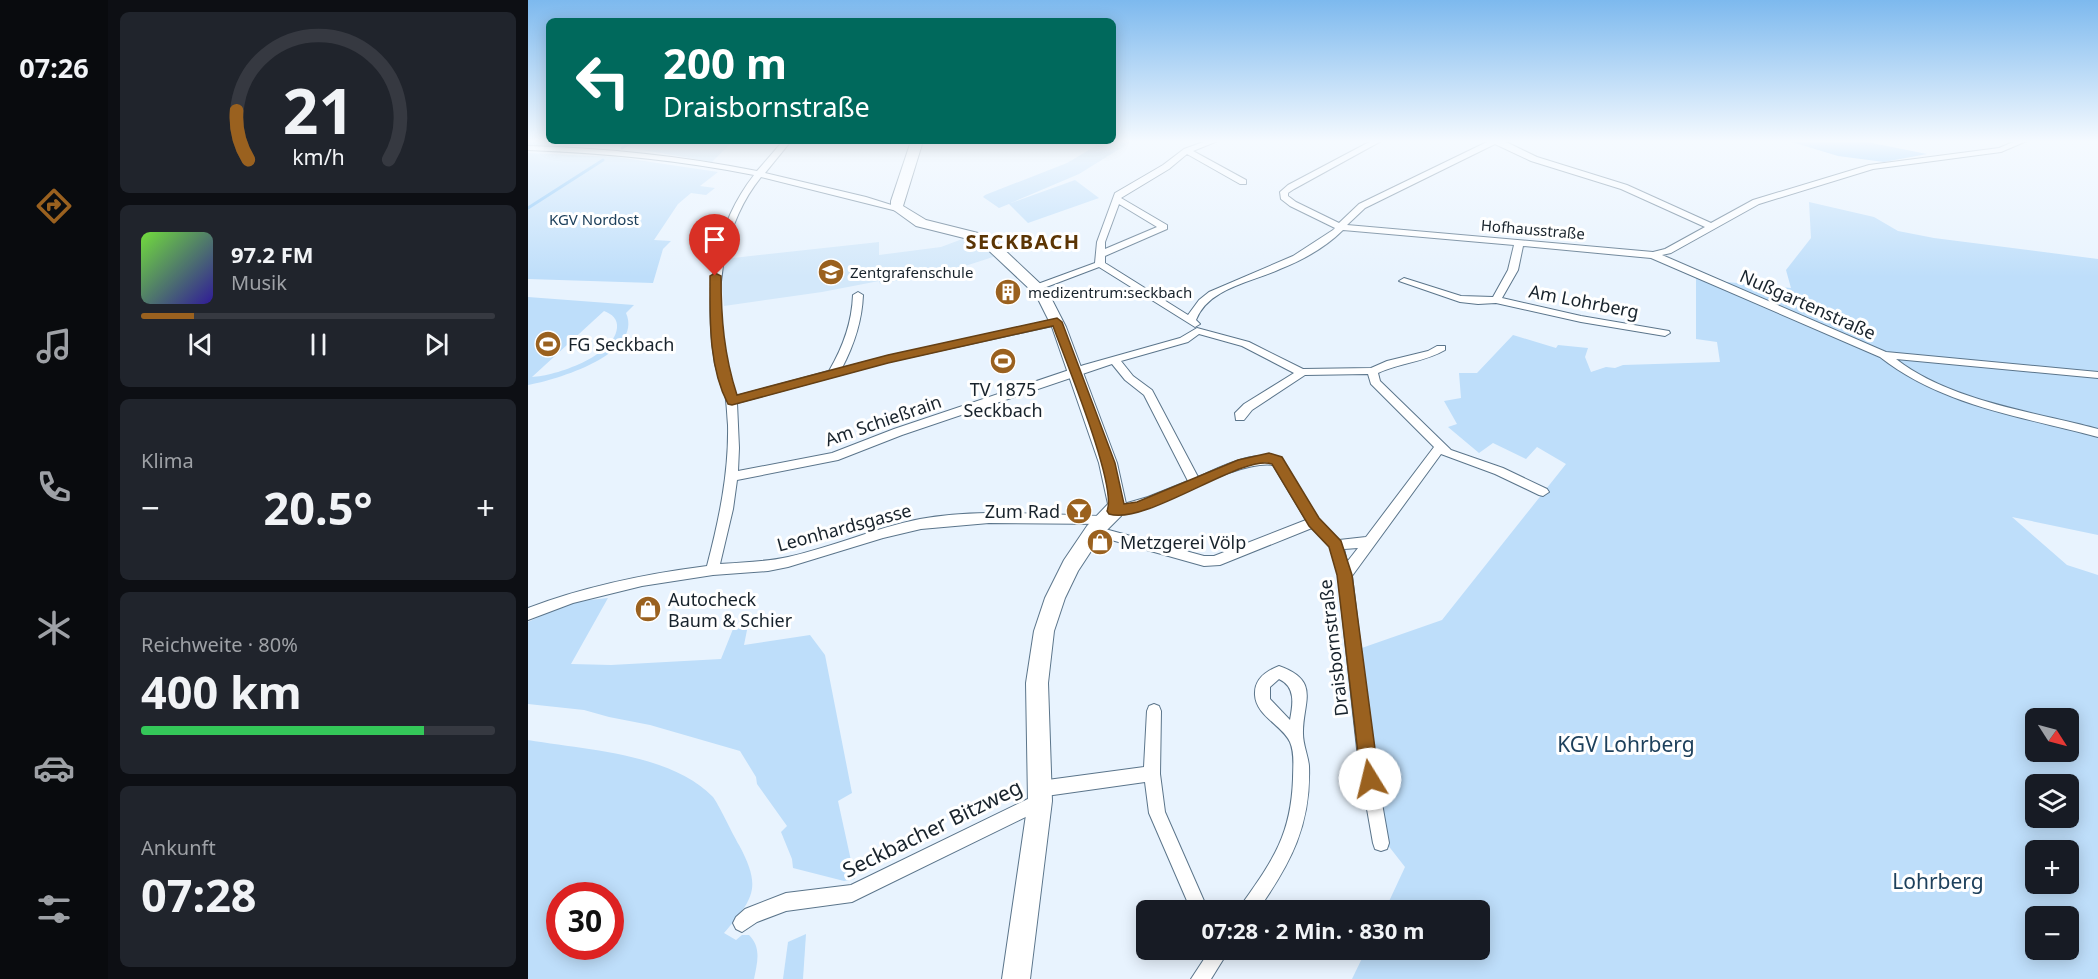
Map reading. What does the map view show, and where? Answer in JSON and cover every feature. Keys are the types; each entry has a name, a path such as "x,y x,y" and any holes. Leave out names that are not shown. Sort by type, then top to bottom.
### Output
{"main road":[{"path":"902,186 897,208 921,223 973,236 987,242 1038,288 1048,302 1108,463 1117,504 1062,583 1044,631 1037,683 1040,795 1016,979"}],"street":[{"path":"712,570 734,476 732,401 720,364 715,310 715,276 719,252 727,228 751,186"},
{"path":"807,186 897,208"},
{"path":"1100,259 1101,242 1116,199 1122,192 1133,186"},
{"path":"1293,186 1283,194 1288,201 1340,227"},
{"path":"1191,320 1199,306 1215,293 1278,267 1315,246 1340,227 1353,212 1401,186"},
{"path":"1620,186 1712,227"},
{"name":"Hofhausstraße","path":"1340,227 1653,255 1668,251 1751,204 1811,186"},
{"path":"1038,288 1164,227 1116,199"},
{"name":"Am Lohrberg","path":"1496,300 1513,270 1519,243"},
{"name":"Nußgartenstraße","path":"1653,255 1884,356 2098,375"},
{"path":"1100,259 1176,313 1191,320 1197,326 1197,331"},
{"name":"Am Lohrberg","path":"1404,281 1460,299 1496,300 1575,318 1665,333"},
{"path":"833,374 853,327 858,295"},
{"path":"732,401 953,344 1057,322"},
{"path":"1075,372 1184,340 1197,331 1213,334 1258,350 1292,369 1303,372 1372,371 1380,366 1431,354 1441,348"},
{"path":"1884,356 1917,379 1945,390 2098,433"},
{"path":"1114,359 1130,378 1148,393 1195,483"},
{"path":"1372,371 1375,382 1439,448 1456,457 1499,471 1544,492"},
{"name":"Am Schießrain","path":"734,476 834,457 898,432 1075,372"},
{"path":"1240,417 1248,407 1303,372"},
{"path":"1345,575 1439,448"},
{"name":"Draisbornstraße","path":"1104,521 1258,459 1273,459 1283,470 1314,522 1336,545 1345,575 1366,758 1381,843"},
{"name":"Leonhardsgasse","path":"528,614 563,599 591,591 712,570 767,566 802,559 866,538 933,522 971,519 1104,521"},
{"path":"1104,521 1204,561 1215,561 1314,522"},
{"path":"1336,545 1372,541"},
{"path":"1154,711 1152,774 1157,813 1196,900"},
{"path":"1255,900 1280,864 1300,818 1301,769 1295,736"},
{"name":"Seckbacher Bitzweg","path":"742,923 751,915 786,902 852,893 1040,795 1152,774"},
{"path":"1200,979 1213,960"}],"shaded area":[{"name":"Zentgrafenschule","path":"965,238 996,256 959,268 880,284 879,281 724,306 722,288 724,259 879,242 879,255 941,247"}],"green space":[{"name":"KGV Nordost","path":"528,186 700,186 715,188 706,195 691,193 678,204 654,240 671,241 663,249 653,283 528,279"},
{"path":"1009,186 1052,186 1011,203 1059,186 1083,186 1099,198 1028,223 1009,204 999,208 983,197"},
{"name":"KGV Lohrberg","path":"1809,202 1874,217 1898,231 1934,238 2098,259 2098,535 2012,517 2067,565 2098,575 2098,979 1352,979 1361,960 1490,960 1490,900 1390,900 1405,867 1387,844 1356,650 1442,620 1566,464 1537,447 1526,459 1493,443 1479,453 1448,427 1457,424 1444,401 1461,398 1459,373 1477,373 1513,335 1556,348 1558,345 1588,348 1585,357 1591,372 1623,365 1720,362 1717,342 1696,339 1696,276 1705,280 1791,288 1786,270 1811,238"},
{"name":"FG Seckbach","path":"528,297 634,305 626,313 628,328 622,341 610,352 576,371 528,385","holes":["604,311 612,315 617,325 613,338 606,347 582,363 555,373 532,377"]},
{"path":"608,598 571,664 611,665 721,659 733,629 748,625 744,645 810,635 825,655 852,793 838,801 855,879 844,881 793,868 792,859 781,832 787,826 757,784 756,777 740,751 650,725 584,710 528,704 528,622 571,602"},
{"path":"528,740 601,751 651,762 695,782 713,797 751,872 752,883 748,901 724,933 736,940 742,935 749,935 753,940 758,956 754,979 528,979"},
{"path":"806,934 803,979 783,979 788,942"}],"waterway":[{"path":"528,208 563,186"}],"place":[{"name":"Zentgrafenschule","path":"831,272"},
{"name":"medizentrum:seckbach","path":"1008,292"},
{"name":"FG Seckbach","path":"548,344"},
{"name":"TV 1875 Seckbach","path":"1003,361"},
{"name":"Zum Rad","path":"1079,511"},
{"name":"Metzgerei Völp","path":"1100,542"},
{"name":"Autocheck Baum & Schier","path":"648,609"}],"district":[{"name":"SECKBACH","path":"1023,241"}],"route":[{"path":"715,276 715,310 720,364 732,401 888,359 1057,322 1108,463 1117,504 1114,511 1139,507 1219,472 1258,459 1269,458 1277,461 1314,522 1336,545 1345,575 1370,779"}],"park label":[{"name":"Lohrberg","path":"1938,881"}]}
